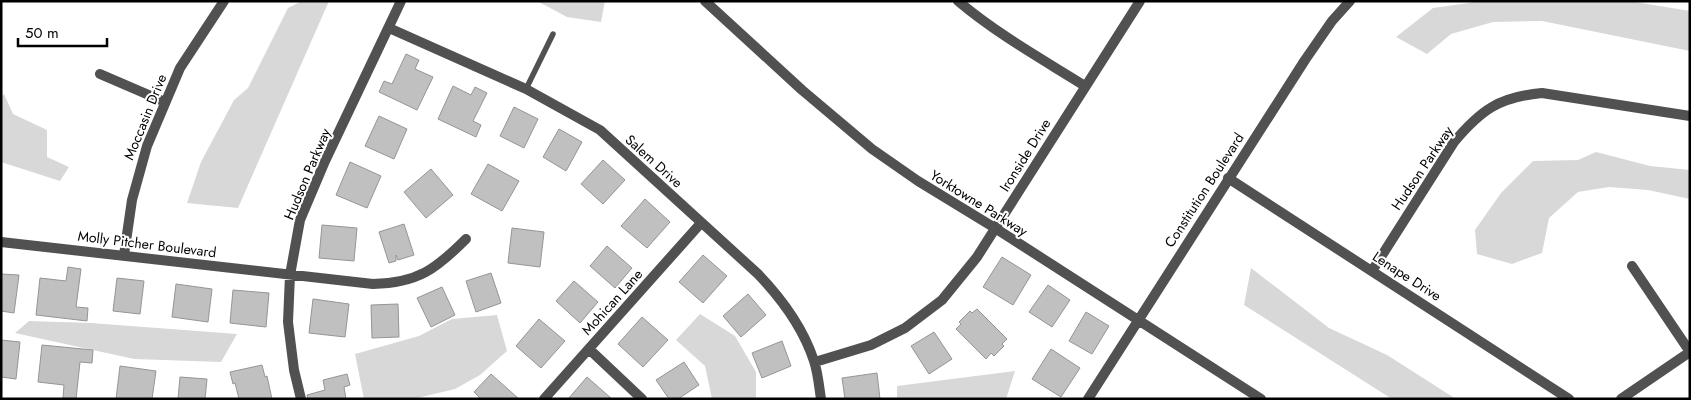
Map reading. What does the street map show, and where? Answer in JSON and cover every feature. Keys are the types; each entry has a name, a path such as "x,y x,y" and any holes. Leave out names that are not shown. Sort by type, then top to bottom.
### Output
{"street":[{"name":"Moccasin Drive","path":"124,255 132,200 146,146 180,68 224,1"},
{"name":"Hudson Parkway","path":"301,399 294,370 288,322 290,275 300,220 325,161 401,1"},
{"name":"Yorktowne Parkway","path":"705,1 802,90 872,149 918,181 995,228 1261,399"},
{"path":"958,1 974,15 1085,86"},
{"name":"Ironside Drive","path":"815,362 871,345 905,328 942,300 977,257 1140,1"},
{"name":"Constitution Boulevard","path":"1088,399 1304,60 1332,21 1350,1"},
{"name":"Salem Drive","path":"389,28 526,89 600,130 775,292 803,334 815,362 822,399"},
{"path":"100,74 165,102"},
{"name":"Hudson Parkway","path":"1372,270 1454,142 1468,125 1488,108 1507,99 1542,93 1690,116"},
{"name":"Lenape Drive","path":"1228,178 1569,399"},
{"name":"Mohican Lane","path":"544,399 702,223"},
{"name":"Molly Pitcher Boulevard","path":"1,242 373,284 394,284 414,278 436,267 466,239"},
{"path":"1621,399 1690,352 1632,266"},
{"path":"589,348 642,399"}],"lane":[{"path":"526,89 553,34"}],"shaded area":[{"path":"302,1 329,1 238,208 187,203 201,162 234,100 248,88 288,8"},
{"path":"537,1 605,1 601,22 567,17"},
{"path":"1483,1 1629,1 1690,11 1690,51 1542,21 1493,22 1451,34 1427,54 1396,37 1433,8"},
{"path":"4,94 13,114 47,130 47,157 69,167 60,181 1,162 1,97"},
{"path":"1596,152 1650,166 1690,170 1690,199 1648,190 1609,187 1578,192 1549,218 1542,253 1512,264 1477,254 1475,230 1501,193 1533,161 1578,160"},
{"path":"1251,268 1329,328 1387,355 1456,399 1392,399 1244,305"},
{"path":"700,314 735,336 756,372 756,399 712,399 705,366 676,340"},
{"path":"497,315 507,351 480,375 455,389 413,399 364,399 355,354 419,336 452,319"},
{"path":"29,321 91,323 237,334 221,362 134,359 15,333"},
{"path":"1015,371 1006,399 897,399 897,386"}],"building":[{"path":"406,54 419,60 415,69 433,77 417,110 379,92 384,81 392,84"},
{"path":"453,86 471,95 475,87 487,93 473,121 481,125 476,137 438,119"},
{"path":"514,107 538,119 524,148 500,136"},
{"path":"379,116 407,129 394,159 365,146"},
{"path":"559,129 582,142 566,171 543,157"},
{"path":"603,160 625,180 603,204 581,184"},
{"path":"350,162 381,176 367,208 336,195"},
{"path":"488,164 519,181 502,211 471,194"},
{"path":"431,169 453,195 426,218 404,192"},
{"path":"645,199 670,222 647,248 621,226"},
{"path":"404,224 414,255 398,260 396,255 396,261 389,263 379,232"},
{"path":"322,225 357,228 354,261 319,258"},
{"path":"512,228 544,232 540,267 508,263"},
{"path":"607,246 632,268 615,288 590,266"},
{"path":"703,255 727,276 703,303 679,282"},
{"path":"1002,257 1031,275 1013,305 983,287"},
{"path":"68,267 81,269 76,307 88,308 87,321 36,315 40,278 66,281"},
{"path":"491,273 501,303 476,312 466,281"},
{"path":"1,274 19,275 14,313 1,311"},
{"path":"117,278 144,281 140,314 113,311"},
{"path":"574,281 598,302 580,323 556,301"},
{"path":"176,284 212,289 208,322 172,317"},
{"path":"1048,285 1070,300 1052,327 1029,312"},
{"path":"442,287 455,315 431,327 417,298"},
{"path":"233,290 269,293 266,327 230,323"},
{"path":"748,294 766,315 741,337 723,316"},
{"path":"313,299 349,304 345,337 309,333"},
{"path":"398,304 399,337 372,338 371,305"},
{"path":"977,309 1007,339 1002,344 1004,346 994,356 991,353 986,359 956,329 961,324 959,322 970,311 972,313"},
{"path":"1086,312 1109,326 1092,354 1069,341"},
{"path":"642,317 668,340 643,367 618,344"},
{"path":"539,319 565,341 541,368 516,346"},
{"path":"934,332 952,359 929,374 911,346"},
{"path":"1,340 20,342 16,379 1,377"},
{"path":"782,341 791,366 762,378 752,353"},
{"path":"42,345 93,350 92,363 80,362 76,399 63,398 64,385 38,382"},
{"path":"1051,349 1080,368 1061,397 1032,379"},
{"path":"684,362 699,385 678,399 669,399 656,380"},
{"path":"262,365 265,377 267,376 272,399 239,399 230,372"},
{"path":"120,366 156,371 152,399 116,399"},
{"path":"877,373 880,399 845,399 842,378"},
{"path":"347,374 350,385 344,387 346,399 308,399 307,395 325,390 323,380"},
{"path":"491,374 519,399 481,399 474,392"},
{"path":"180,377 207,379 205,399 178,399"},
{"path":"587,377 612,399 568,399"}]}
